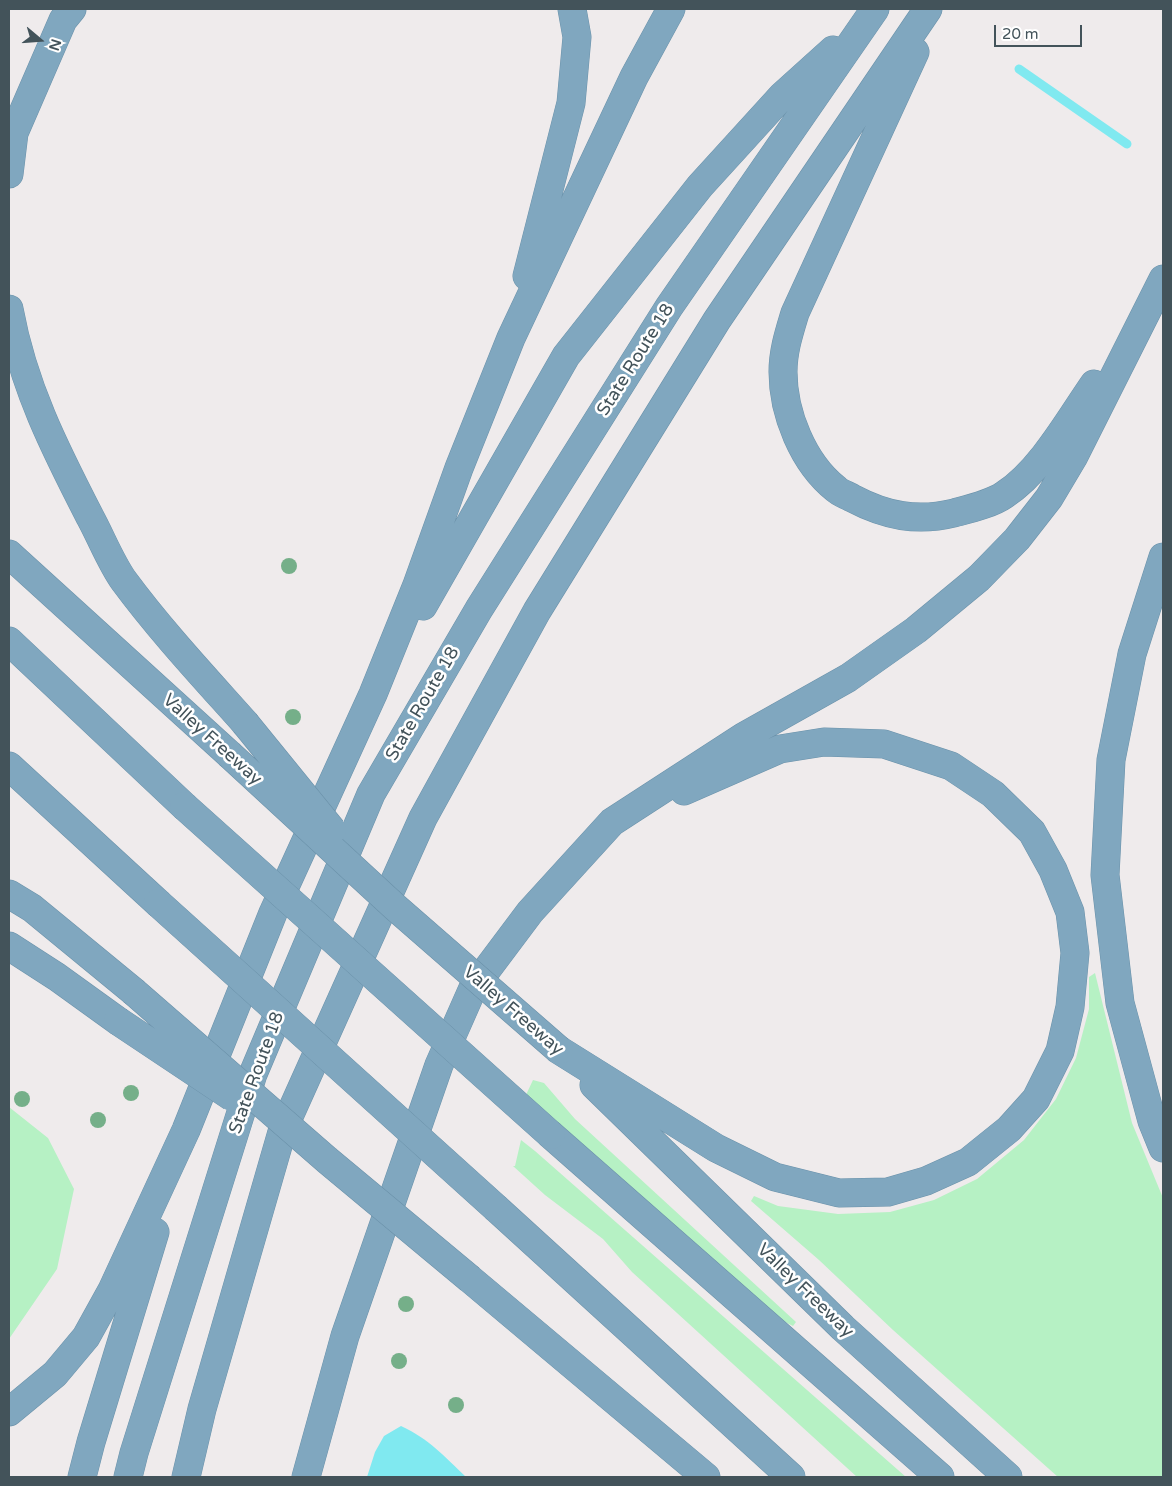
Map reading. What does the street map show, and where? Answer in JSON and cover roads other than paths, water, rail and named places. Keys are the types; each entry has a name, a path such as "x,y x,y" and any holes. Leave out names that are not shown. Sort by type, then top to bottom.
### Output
{"highway":[{"path":"9,174 14,133 63,20 72,9"},
{"path":"511,338 571,103 577,37 572,9"},
{"path":"9,1412 55,1374 86,1337 112,1290 186,1130 273,913 373,694 417,585 459,468 511,338 634,77 671,9"},
{"path":"186,1477 202,1409 282,1132 423,818 537,611 717,320 928,9"},
{"path":"935,9 795,313 785,344 783,373 786,403 796,436 812,463 836,490 867,506 900,517 936,518 969,509 1003,496 1030,473 1048,451 1160,284"},
{"path":"373,694 566,356 700,186 782,96 871,15"},
{"name":"State Route 18","path":"128,1477 253,1074 371,794 479,609 664,315 871,15"},
{"path":"306,1477 346,1336 439,1065 472,988 530,912 612,822 743,737 848,678 916,630 979,578 1017,538 1049,498 1074,456 1160,284"},
{"path":"9,309 15,343 33,396 56,451 123,579 181,650 245,723 395,907"},
{"name":"Valley Freeway","path":"9,554 395,907 559,1050 842,1328 1008,1477"},
{"path":"1163,557 1132,654 1111,760 1105,875 1120,1002 1152,1121 1163,1148"},
{"path":"9,641 184,806 551,1135 940,1477"},
{"path":"559,1050 716,1148 775,1177 839,1193 888,1192 926,1181 968,1162 1009,1129 1036,1099 1060,1051 1070,1007 1075,953 1070,912 1053,870 1032,832 993,794 951,766 884,744 824,742 780,749 612,822"},
{"path":"9,766 791,1477"},
{"path":"9,894 32,908 133,991 327,1160 706,1477"},
{"path":"9,946 327,1160"},
{"path":"82,1477 186,1130"}],"water":[{"path":"401,1426 428,1442 466,1477 367,1477 375,1452 384,1436"}],"waterway":[{"path":"1019,69 1127,144"}]}
